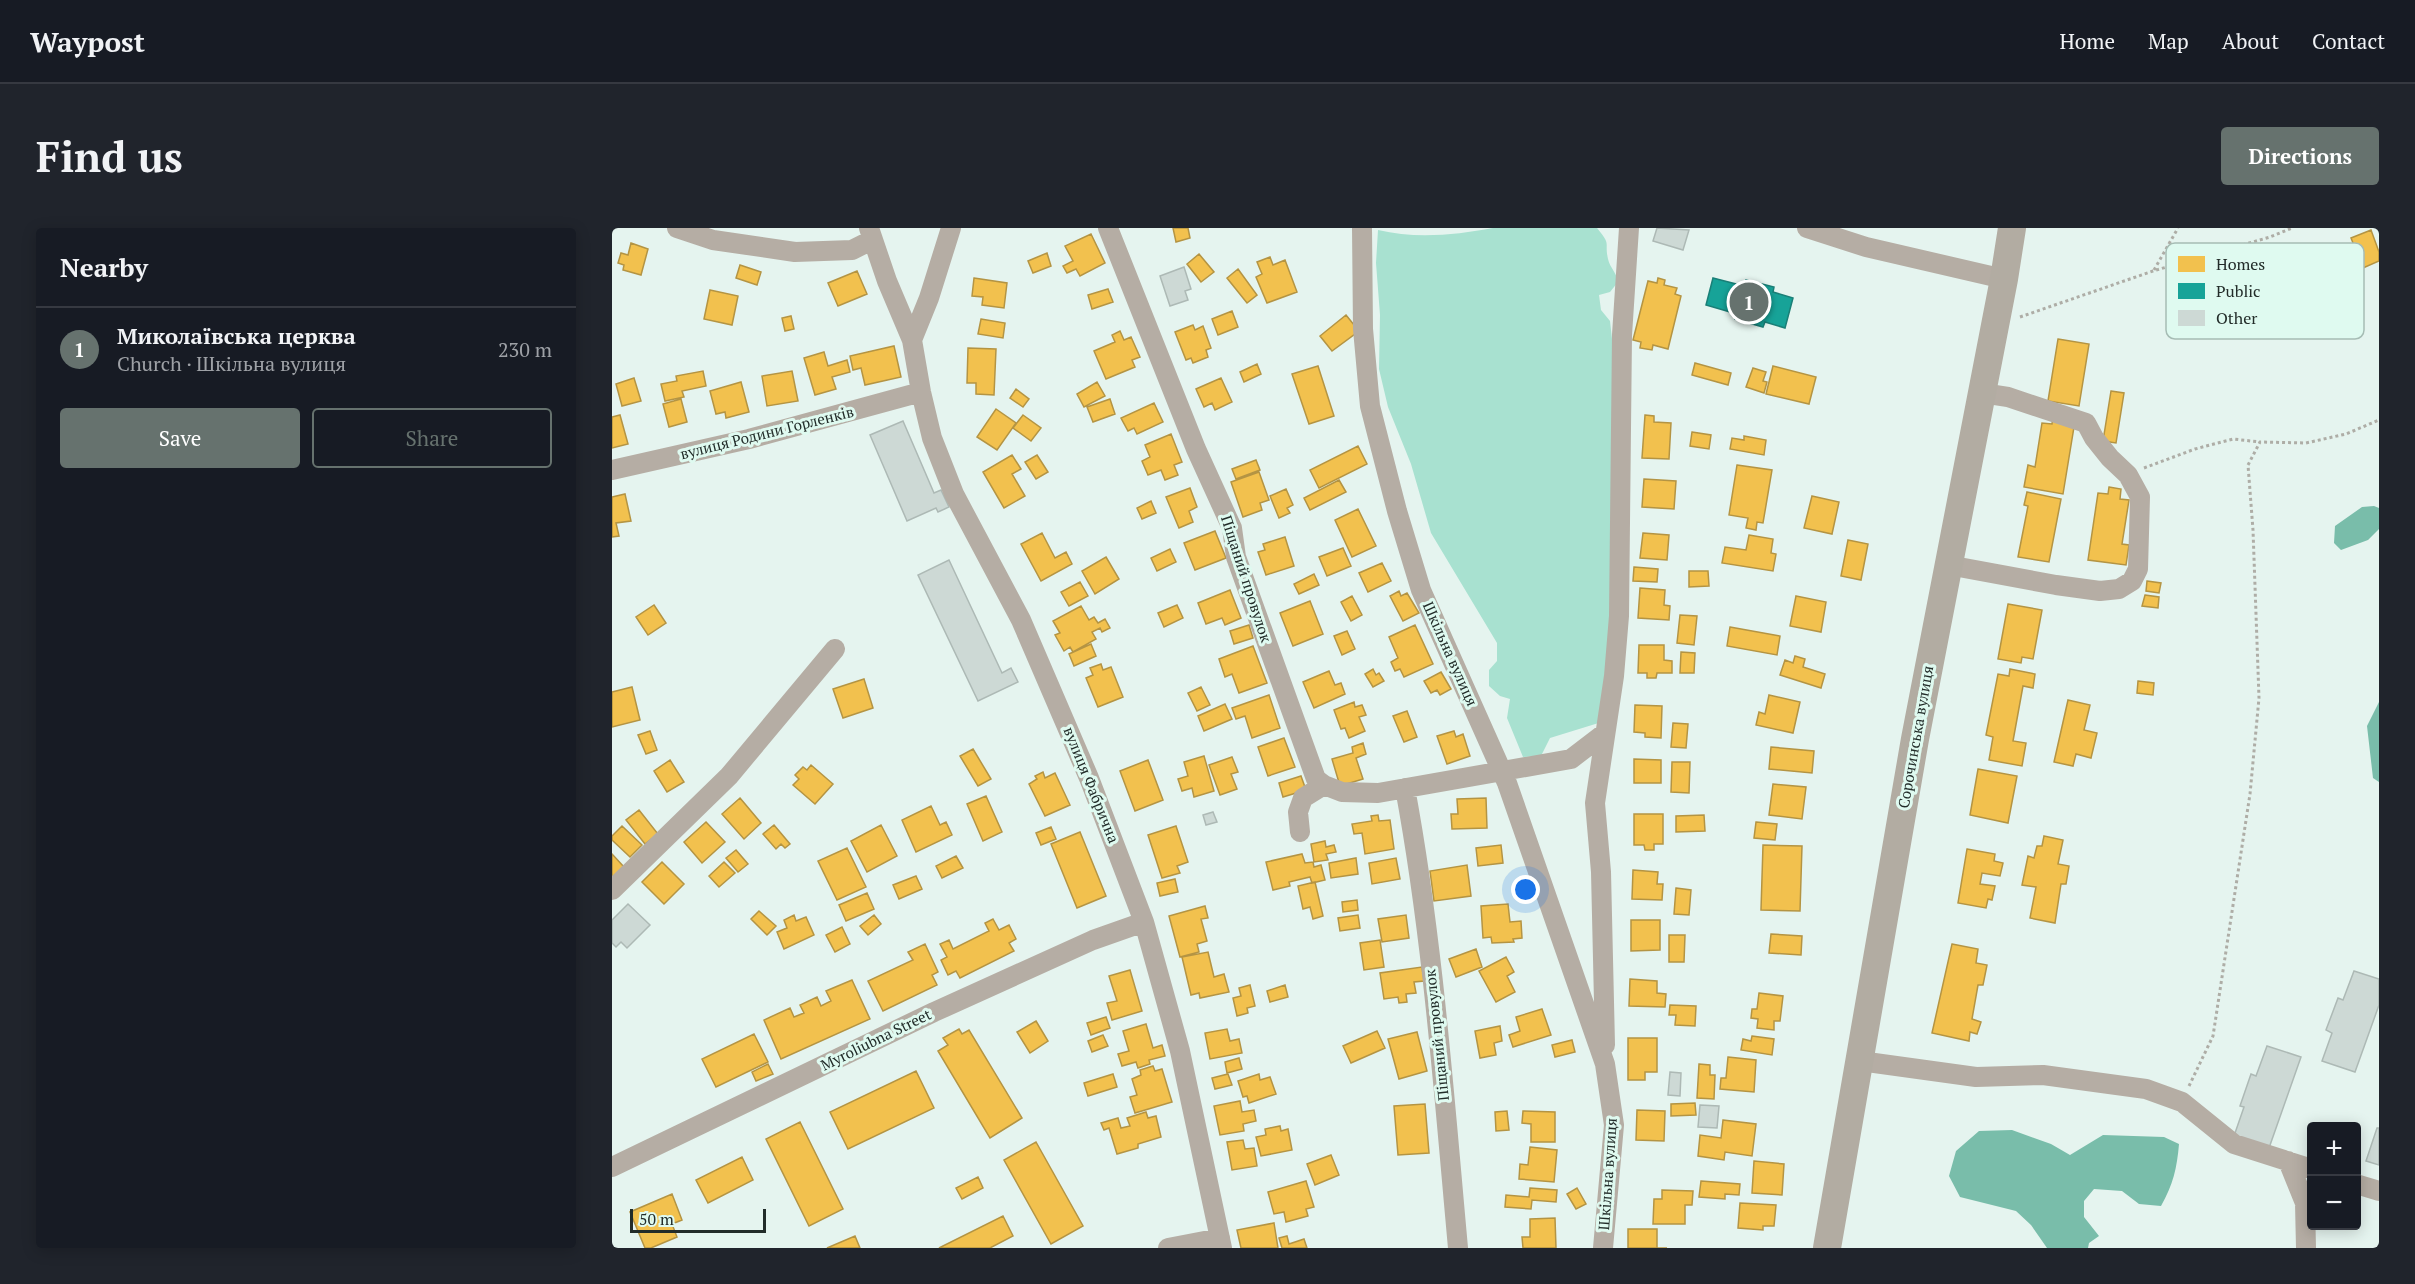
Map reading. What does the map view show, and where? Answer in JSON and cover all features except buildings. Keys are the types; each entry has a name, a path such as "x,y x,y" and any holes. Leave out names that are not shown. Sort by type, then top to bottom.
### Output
{"main road":[{"name":"Сорочинська вулиця","path":"1827,1248 1915,739 2012,228"}],"street":[{"path":"676,228 714,240 795,252 852,250 870,234"},
{"path":"912,340 929,298 951,228"},
{"name":"Піщаний провулок","path":"1108,228 1196,449 1232,528 1236,557 1300,731 1307,757 1316,779 1324,785"},
{"name":"Шкільна вулиця","path":"1362,228 1363,329 1370,406 1397,511 1421,590 1502,771 1605,1064"},
{"name":"Шкільна вулиця","path":"1603,1248 1614,1125 1605,1064 1603,929 1595,803 1620,616 1622,335 1629,228"},
{"path":"1807,228 1866,247 2004,279"},
{"name":"вулиця Фабрична","path":"870,234 912,340 932,438 954,494 1021,620 1089,778 1144,922 1180,1051 1221,1243"},
{"name":"вулиця Родини Горленків","path":"612,470 749,439 921,392"},
{"path":"1948,565 2100,591 2119,589 2132,581 2138,569 2140,497 2128,475 2109,458 2086,423 2008,397 1982,393"},
{"path":"612,890 729,776 835,649"},
{"path":"1300,832 1298,812 1303,798 1324,785 1342,792 1378,793 1571,759 1605,734"},
{"name":"Піщаний провулок","path":"1405,788 1428,957 1458,1248"},
{"name":"Myroliubna Street","path":"612,1167 945,1007 1093,940 1144,922"},
{"path":"1860,1061 1976,1077 2043,1075 2146,1089 2182,1102 2234,1144 2307,1167"},
{"path":"2288,1161 2305,1203 2307,1248"},
{"path":"2361,1186 2379,1191"},
{"path":"1168,1248 1221,1243"}],"path":[{"path":"2169,243 2178,228"},
{"path":"2249,243 2292,228"},
{"path":"2153,271 2166,249"},
{"path":"1995,326 2166,267"},
{"path":"2128,475 2159,461 2233,439 2306,443 2346,434 2379,420"},
{"path":"2182,1102 2213,1036 2250,794 2259,698 2253,531 2248,465 2260,442"}],"shaded area":[{"path":"1493,228 1597,228 1606,241 1608,259 1618,282 1610,292 1599,295 1601,310 1610,321 1613,348 1614,525 1605,721 1550,738 1541,756 1523,757 1507,718 1510,699 1500,696 1489,686 1489,670 1497,661 1497,643 1431,533 1411,464 1388,407 1379,369 1380,315 1376,263 1378,230 1436,235"},
{"path":"2362,507 2379,508 2379,529 2368,540 2341,550 2334,543 2335,526"},
{"path":"2379,702 2379,782 2373,778 2367,726"},
{"path":"2012,1130 2051,1144 2070,1155 2103,1135 2164,1137 2179,1144 2169,1191 2161,1206 2139,1204 2122,1191 2094,1189 2084,1201 2084,1217 2099,1236 2089,1243 2088,1248 2047,1248 2031,1225 2016,1211 1960,1197 1949,1176 1956,1151 1979,1131"}],"place":[{"name":"Миколаївська церква","path":"1749,302"}]}
